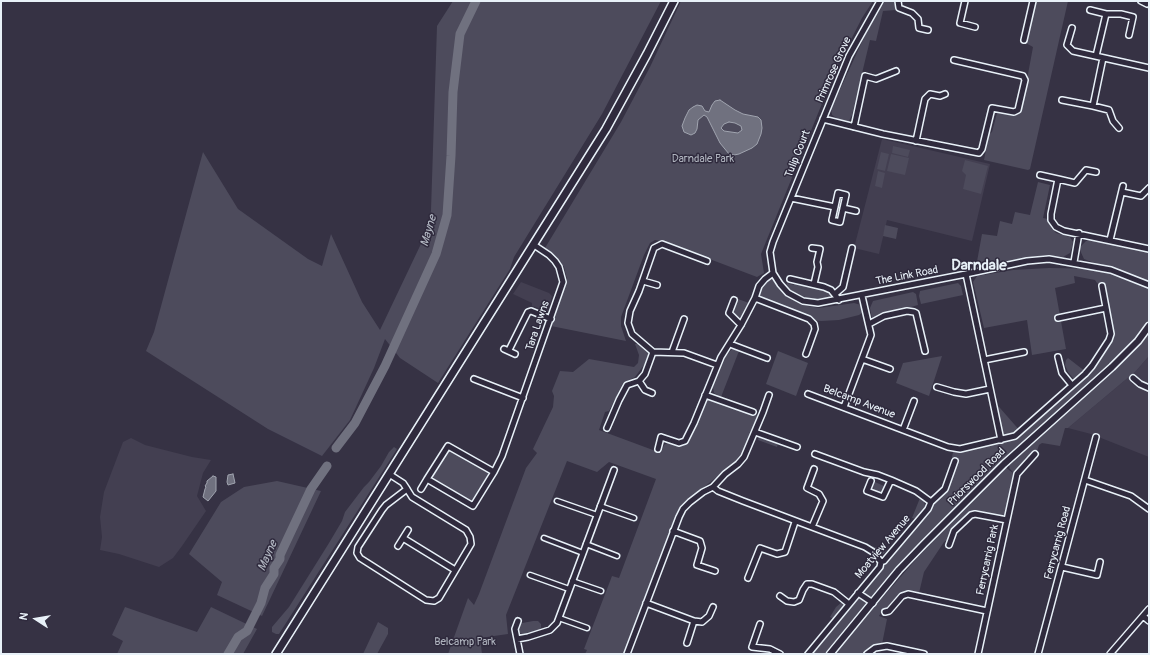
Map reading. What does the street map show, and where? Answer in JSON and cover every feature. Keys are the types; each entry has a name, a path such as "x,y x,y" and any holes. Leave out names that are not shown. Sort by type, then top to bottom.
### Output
{"main road":[{"path":"276,654 613,117 674,1"}],"street":[{"name":"Primrose Grove","path":"880,1 849,56 823,119 854,127 979,153 982,149 992,108 1014,112 1018,110 1025,80 1023,76 954,60"},
{"path":"898,1 899,8 912,14 918,19 919,28 928,30"},
{"path":"965,1 960,24 975,27"},
{"path":"1024,40 1033,1"},
{"path":"1141,1 1147,4"},
{"path":"1090,10 1106,14 1133,16 1129,35"},
{"path":"1096,56 1106,14"},
{"path":"1072,28 1067,44 1073,51 1149,68"},
{"path":"1093,106 1103,58"},
{"path":"854,127 865,76 876,79 896,71"},
{"path":"916,140 925,99 930,94 940,96 945,94"},
{"path":"1062,100 1109,110 1112,121 1119,128"},
{"name":"Tulip Court","path":"774,273 770,252 823,119"},
{"path":"1040,175 1075,183 1086,170 1096,172"},
{"path":"1058,179 1051,214 1051,220 1056,227 1079,234 1149,249"},
{"path":"1110,240 1123,186"},
{"path":"1122,192 1141,196 1149,188"},
{"path":"838,193 846,195 843,208 840,222 832,220 838,193"},
{"path":"791,198 835,207"},
{"path":"843,208 856,211"},
{"path":"1074,262 1079,234"},
{"path":"707,261 662,244 654,248 643,281 630,311 628,323 632,334 653,352 684,353 717,365"},
{"name":"Tara Lawns","path":"427,479 474,506 502,456 563,282 562,276 555,261 550,255 534,245"},
{"path":"812,248 820,249 814,284"},
{"path":"835,294 843,287 852,248"},
{"name":"The Link Road","path":"774,273 780,284 788,292 803,301 818,303 862,296 1027,261 1049,259 1074,262 1111,270 1149,285"},
{"path":"658,449 661,437 679,443 685,440 720,357 742,325 755,298 758,286 774,273"},
{"path":"966,274 1001,440"},
{"path":"790,279 824,287 835,294 839,300"},
{"path":"643,281 657,285"},
{"name":"Belcamp Avenue","path":"808,394 948,447 960,449 1015,436 1071,384 1085,374 1109,340 1111,334 1102,286"},
{"path":"844,407 871,335 862,296"},
{"path":"755,298 809,319 814,324 815,329 806,354"},
{"path":"734,300 729,313 742,325"},
{"path":"1058,318 1106,308"},
{"path":"515,354 506,350 528,312 531,311 551,319"},
{"path":"868,324 884,316 907,311 914,312 916,313 925,351"},
{"path":"672,352 684,319"},
{"name":"Priorswood Road","path":"830,654 900,570 955,512 1004,464 1112,367 1138,341 1149,326"},
{"path":"730,344 767,358"},
{"path":"607,428 627,385 639,381 645,374 653,352"},
{"path":"984,360 1024,352"},
{"path":"1058,357 1062,373 1071,384"},
{"path":"862,359 890,369"},
{"path":"1133,378 1140,384 1149,388"},
{"path":"474,379 523,398"},
{"path":"639,381 645,390 652,393"},
{"path":"937,387 966,394 990,389"},
{"path":"705,395 753,412"},
{"path":"627,654 673,531 683,509 703,492 713,487 744,457 769,395"},
{"name":"Belcamp Avenue","path":"903,430 914,401"},
{"path":"755,432 797,447"},
{"name":"Ferrycarrig Road","path":"1038,654 1096,437"},
{"path":"421,489 448,446 494,472"},
{"path":"815,454 864,472 878,474 916,490 931,502"},
{"path":"1007,520 1017,474 1035,454"},
{"name":"Moatview Avenue","path":"808,654 880,567 881,562 886,559 928,509 931,502 945,488 955,461"},
{"path":"812,527 823,501 819,494 807,488 814,469"},
{"path":"517,639 550,630 557,623 614,470"},
{"path":"389,474 404,483 412,497 466,530 470,537 471,544 439,598 434,601 426,600 360,558 357,553 358,547 382,510 407,489"},
{"path":"871,481 867,491 883,497 891,480"},
{"path":"1085,480 1131,496 1149,509"},
{"path":"713,487 718,492 865,547 873,552 881,562"},
{"path":"557,501 597,515"},
{"path":"600,506 634,518"},
{"name":"Ferrycarrig Park","path":"949,545 954,531 971,515 975,514 1007,520 978,654"},
{"path":"748,578 760,548 777,554 785,552 795,522"},
{"path":"398,546 408,530"},
{"path":"673,531 700,541 702,548 697,565 714,571"},
{"path":"402,538 455,570"},
{"path":"544,538 583,553"},
{"path":"586,544 618,556"},
{"path":"1062,567 1097,575 1100,562"},
{"path":"530,576 569,589"},
{"path":"572,581 601,591"},
{"path":"780,596 794,602 799,600 807,584 812,584 834,592 849,604"},
{"path":"858,593 873,603"},
{"path":"885,612 889,611 902,596 908,594 987,611"},
{"path":"646,603 694,621 702,622 709,616 713,607"},
{"path":"1110,654 1149,609"},
{"path":"1143,616 1149,621"},
{"path":"558,618 588,628"},
{"path":"518,621 515,629 520,654"},
{"path":"687,643 694,621"},
{"path":"760,624 752,647 770,649 780,654"},
{"path":"867,654 875,648 887,646 924,654"}],"shaded area":[{"path":"882,139 990,164 972,241 887,220 879,254 854,248"},
{"path":"521,282 549,293 552,296 548,311 532,306 532,303 513,294"},
{"path":"1149,356 1149,457 1091,434 1068,428 1136,371"},
{"path":"131,438 145,445 192,457 211,460 203,473 197,496 206,511 173,558 159,567 119,554 100,550 102,537 100,517 104,492 123,442"}],"green space":[{"path":"453,1 661,1 602,114 514,257 510,269 438,383 400,358 385,339 374,368 350,420 322,456 268,429 146,351 154,332 203,152 238,209 308,259 322,266 331,234 362,302 380,330 429,227 431,210 437,26"},
{"name":"Darndale Park","path":"681,1 873,1 862,18 836,69 761,254 764,273 757,277 662,241 655,240 650,243 644,255 621,317 621,326 626,341 551,326 567,279 564,267 552,253 545,248 621,122 650,67"},
{"path":"885,1 894,1 896,10 883,11 876,41 870,40 852,115 849,121 838,119 832,115 831,109 867,31"},
{"path":"1033,1 1068,1 1030,169 1028,170 984,160 989,134 992,132 997,113 1014,116 1021,112 1033,47 1024,42"},
{"path":"893,146 910,150 908,157 892,153"},
{"path":"881,152 889,154 885,171 877,169"},
{"path":"891,154 909,158 905,175 887,171"},
{"path":"965,160 988,166 981,194 963,189 966,175 962,171"},
{"path":"878,171 885,173 882,188 875,186"},
{"path":"1038,182 1050,185 1043,218 1048,219 1052,229 1056,233 1070,237 1073,242 1070,253 1063,257 1044,255 976,267 982,234 997,236 1000,221 1012,224 1015,212 1030,215"},
{"path":"885,225 898,228 896,239 883,236"},
{"path":"1091,240 1149,252 1149,325 1138,340 926,541 873,602 859,592 946,488 956,460 952,457 954,447 961,448 1003,443 1017,435 1000,440 993,400 1021,432 1076,382 1068,372 1065,365 1066,360 1068,358 1086,372 1111,337 1103,286 1095,280 1074,276 1075,283 1055,288 1066,349 1032,355 1027,320 984,328 973,282 977,276 1013,270 1049,268 1110,269 1084,259 1079,248 1086,241"},
{"path":"773,273 786,296 802,305 819,308 854,303 861,305 862,313 839,320 821,321 809,319 755,298 759,286"},
{"path":"795,282 823,289 830,293 830,296 827,300 818,300 805,297 793,292 786,286 787,283 794,285"},
{"path":"958,283 961,286 963,295 921,304 919,296 920,291"},
{"path":"913,292 916,294 918,305 872,318 870,308 873,301"},
{"path":"735,298 752,304 742,325 729,313"},
{"path":"1149,331 1149,356 1136,371 1068,428 1065,428 1060,446 1042,443 1039,445 1037,451 1025,458 1023,464 1014,473 1008,465 1121,362"},
{"name":"Belcamp Park","path":"635,344 640,344 649,353 644,365 635,377 623,383 609,411 605,412 599,430 661,453 664,445 669,442 678,446 683,446 688,442 706,401 711,399 753,415 756,414 757,417 745,449 738,460 689,499 679,510 654,574 646,603 625,654 585,654 587,650 584,649 612,576 619,578 656,479 609,462 597,472 567,461 506,615 508,634 480,638 482,654 448,654 468,598 474,605 526,468 537,453 533,449 553,407 554,396 552,391 560,371 573,372 589,359 634,367 638,363 639,355"},
{"path":"732,349 739,351 721,397 714,393 713,387 726,356"},
{"path":"778,351 808,363 796,396 766,384"},
{"path":"942,356 929,396 896,383 903,363"},
{"path":"759,437 763,437 778,443 777,447 758,440"},
{"path":"394,447 397,449 279,634 272,632 272,627 289,607 342,521 345,512"},
{"path":"449,447 494,472 472,505 429,480"},
{"path":"1005,467 1013,473 1005,514 1002,517 971,512 952,530 949,539 944,542 924,572 919,593 911,591 900,593 887,607 883,609 879,616 887,619 882,644 874,645 864,654 833,654 918,557"},
{"path":"277,481 321,491 262,616 217,595 222,582 189,554 221,502 244,487"},
{"path":"875,482 884,486 880,493 874,491 873,487"},
{"path":"920,498 924,501 925,507 916,519 912,518"},
{"path":"867,546 887,550 883,554 880,554"},
{"path":"859,598 867,604 825,654 812,654"},
{"path":"842,602 845,606 834,619 830,617 836,607"},
{"path":"125,607 197,632 211,607 257,629 243,654 117,654 123,641 112,635"},
{"path":"538,621 541,624 541,628 538,631 522,634 518,632 517,624"},
{"path":"378,622 388,628 388,634 377,654 363,654"}],"water":[{"path":"720,100 743,114 758,117 761,120 761,134 757,144 739,154 729,154 720,143 707,117 704,115 698,120 695,133 691,135 684,132 682,126 689,110 697,105 702,106 705,111 709,112 715,101","holes":["729,122 741,126 742,130 738,133 724,131 721,128 724,124"]},
{"path":"233,474 235,483 228,485 228,475"},
{"path":"213,476 216,477 216,491 208,501 203,497 205,486 207,481"}],"waterway":[{"name":"Mayne","path":"336,448 355,423 385,366 436,254 447,215 453,92 460,34 476,1"},
{"name":"Mayne","path":"228,654 238,637 247,631 261,603 265,588 274,574 274,568 280,559 280,555 311,489 327,466"}],"district":[{"name":"Darndale","path":"979,266"}]}
